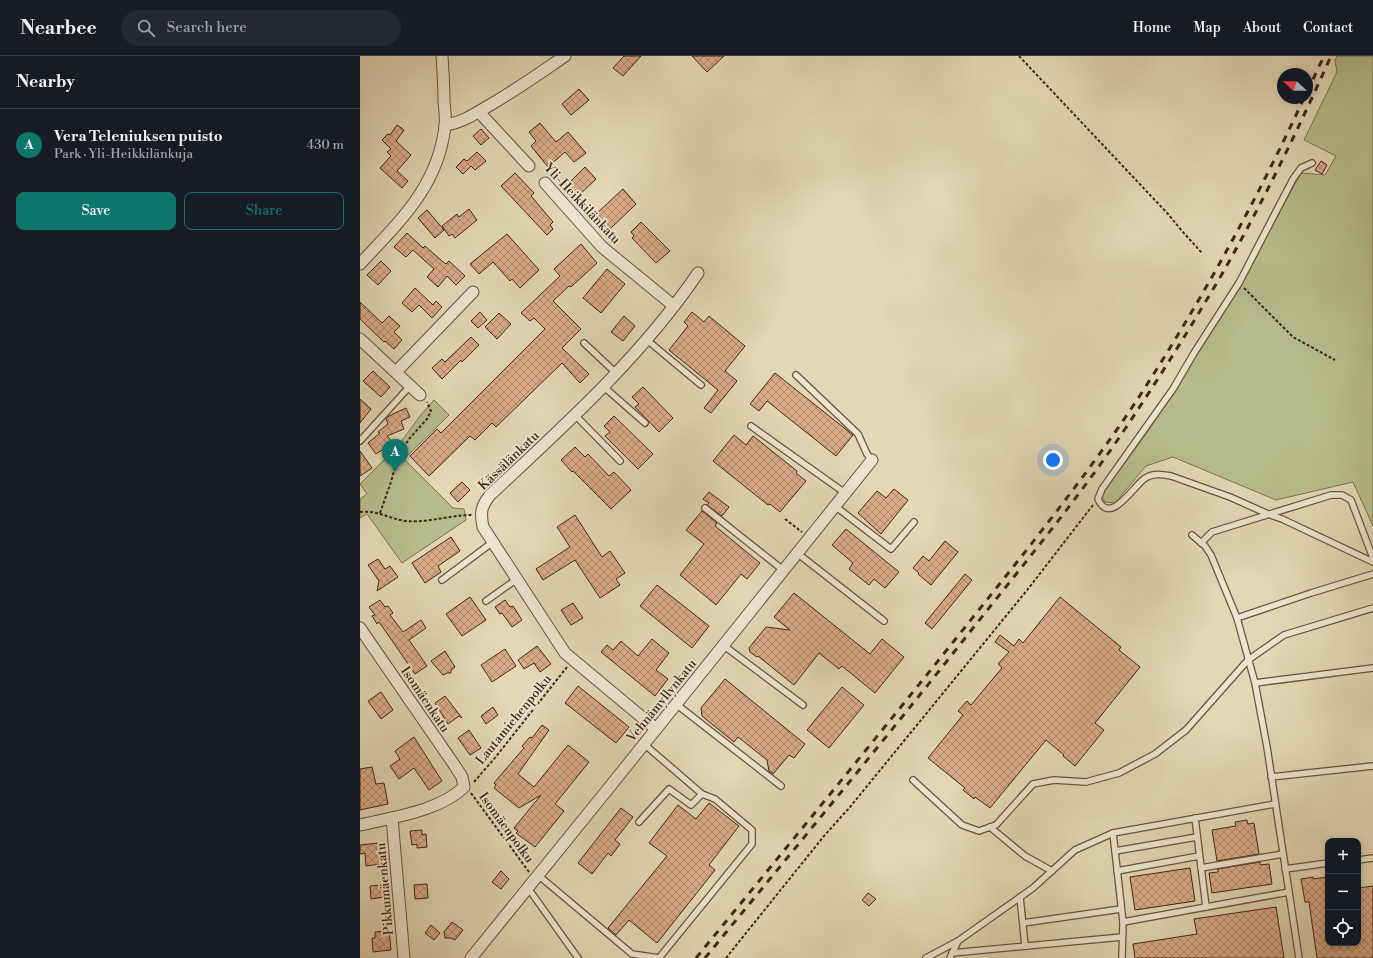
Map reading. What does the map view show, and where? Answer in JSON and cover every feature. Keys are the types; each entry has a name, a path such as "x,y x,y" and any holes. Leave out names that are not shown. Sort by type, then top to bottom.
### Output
{"street":[{"path":"360,264 409,211 423,191 438,157 445,124 442,56"},
{"path":"445,124 458,122 479,112 515,91 565,56"},
{"name":"Yli-Heikkilänkatu","path":"479,112 529,166"},
{"name":"Yli-Heikkilänkatu","path":"545,183 602,247 674,306"},
{"name":"Kässälänkatu","path":"481,515 483,505 490,495 575,415 647,340 698,273"},
{"path":"396,372 473,292"},
{"path":"360,339 420,395"},
{"name":"Vehnämyllynkatu","path":"471,958 872,460"},
{"path":"481,515 483,527 565,652 656,729"},
{"name":"Isomäenkatu","path":"360,628 455,766 462,777 464,787"},
{"path":"360,824 392,818 423,809 445,800 456,794 464,787"},
{"name":"Pikkumäenkatu","path":"392,818 404,958"}],"lane":[{"path":"1312,163 1301,168 1293,179 1239,283 1173,388 1102,489 1098,499 1102,506 1111,509 1116,507 1144,479 1151,475 1161,474 1171,476 1230,496 1373,562"},
{"path":"647,340 701,385"},
{"path":"584,343 616,373"},
{"path":"796,375 858,434 867,454 872,460"},
{"path":"360,441 410,386"},
{"path":"604,386 645,423"},
{"path":"575,415 620,461"},
{"path":"751,426 845,493"},
{"path":"1201,543 1212,532 1331,494 1347,497 1354,506 1373,558"},
{"path":"835,506 892,549 914,522"},
{"path":"705,508 783,570"},
{"path":"1192,535 1211,555 1237,618 1255,683 1299,958"},
{"path":"442,580 493,542"},
{"path":"797,553 884,621"},
{"path":"1237,618 1373,574"},
{"path":"486,601 517,579"},
{"path":"913,780 962,825 979,831 996,825 1033,784 1054,780 1086,782 1119,772 1155,754 1186,730 1248,660 1284,635 1373,608"},
{"path":"723,645 803,705"},
{"path":"1255,683 1373,668"},
{"path":"676,704 782,786"},
{"path":"533,881 632,954 659,958 752,844 752,830 715,799 702,794 644,744"},
{"path":"1271,777 1373,766"},
{"path":"639,822 669,789 691,806 702,794"},
{"path":"926,958 958,941 1033,888 1075,850 1113,833 1275,804"},
{"path":"1195,818 1206,907"},
{"path":"990,827 1025,856 1052,871"},
{"path":"1113,833 1123,922 1122,958"},
{"path":"1115,851 1197,837"},
{"path":"1201,868 1283,854"},
{"path":"1117,871 1199,856"},
{"path":"1361,860 1373,858"},
{"path":"1285,869 1325,863"},
{"path":"533,881 578,958"},
{"path":"1123,922 1289,892"},
{"path":"1020,897 1025,946"},
{"path":"1023,923 1121,909"},
{"path":"951,956 1025,946 1122,937"},
{"path":"951,956 958,941"}],"path":[{"path":"1019,56 1168,214 1202,253"},
{"path":"1239,283 1293,337 1335,360"},
{"path":"380,513 398,456 409,439 427,419 431,411 428,403 420,395"},
{"path":"726,958 824,836 850,807 1028,590 1098,499"},
{"path":"360,512 380,513 406,521 481,515"},
{"path":"785,519 803,533"},
{"name":"Lautamiehenpolku","path":"464,787 473,783 482,773 572,659"},
{"name":"Isomäenpolku","path":"464,787 472,794 533,881"}],"green space":[{"path":"1337,56 1373,56 1373,526 1353,482 1276,500 1173,457 1146,466 1115,503 1105,502 1101,495 1142,440 1175,391 1249,267 1301,173 1325,175 1336,156 1304,140 1337,72 1335,61"},
{"path":"434,400 449,415 404,459 453,508 464,509 466,520 402,563 367,514 360,518 360,499 367,494 360,484 398,446"}],"building":[{"path":"624,56 641,56 623,76 613,68"},
{"path":"692,56 724,56 707,72"},
{"path":"579,89 589,100 571,115 562,104"},
{"path":"540,123 556,142 568,132 586,153 574,162 565,152 548,167 531,146 536,141 529,132"},
{"path":"397,125 404,130 396,141 411,155 397,171 408,181 402,188 380,168 391,156 387,152 391,149 382,140 388,134 390,135"},
{"path":"481,129 489,138 481,145 473,136"},
{"path":"477,152 486,161 475,170 471,166 463,174 456,167 464,159 467,161"},
{"path":"1321,161 1327,165 1322,174 1315,170"},
{"path":"585,167 596,179 577,197 566,186"},
{"path":"515,173 534,193 531,196 553,222 550,225 553,229 547,235 501,186"},
{"path":"623,189 636,204 609,230 595,215"},
{"path":"469,209 477,220 455,238 452,234 449,236 442,226 457,214 459,217"},
{"path":"427,210 444,230 435,238 418,218"},
{"path":"641,222 670,251 656,263 632,238 634,236 631,232"},
{"path":"407,233 423,248 425,246 446,264 449,261 465,276 456,285 447,276 438,287 427,277 434,269 413,250 406,257 394,247"},
{"path":"507,234 539,270 520,288 512,279 510,281 493,262 479,274 470,264"},
{"path":"581,244 597,263 553,301 581,329 562,348 589,374 580,383 562,363 496,427 492,423 475,440 470,436 429,476 410,456 437,429 441,433 545,329 534,318 530,321 521,313 560,276 554,269"},
{"path":"381,261 391,271 378,285 367,275"},
{"path":"607,269 625,284 601,313 583,298"},
{"path":"415,288 433,305 436,301 442,307 432,318 419,305 412,312 402,303"},
{"path":"360,302 382,323 389,316 400,326 394,332 402,340 394,349 385,341 384,342 360,319"},
{"path":"480,312 487,320 478,328 471,321"},
{"path":"692,312 704,322 709,316 745,346 725,371 737,381 711,413 704,408 718,390 669,350 688,326 684,322"},
{"path":"499,313 511,324 497,339 485,327"},
{"path":"624,316 635,326 623,341 611,332"},
{"path":"471,337 479,345 442,379 432,368 442,359 445,362"},
{"path":"373,371 390,387 381,397 363,381"},
{"path":"775,373 853,435 836,456 767,401 759,411 750,404"},
{"path":"643,387 673,418 659,432 635,407 639,404 632,397"},
{"path":"360,399 371,409 360,423"},
{"path":"406,408 410,417 401,421 404,429 387,436 396,446 386,455 382,450 376,454 368,443 388,424 386,419 389,416"},
{"path":"614,416 653,454 638,469 605,436 610,432 604,426"},
{"path":"734,435 746,445 753,436 797,471 796,473 806,481 780,512 770,504 768,505 713,461"},
{"path":"575,447 585,457 588,454 609,476 614,472 631,490 611,509 561,460"},
{"path":"360,451 372,468 360,476"},
{"path":"462,482 470,490 458,502 450,493"},
{"path":"894,489 908,500 881,534 858,513 877,491 886,498"},
{"path":"709,492 729,507 722,516 707,505 709,503 703,499"},
{"path":"702,511 717,523 715,526 760,563 747,579 741,574 716,605 680,575 704,544 686,530"},
{"path":"575,515 602,557 610,551 625,573 616,579 620,585 600,598 575,560 543,580 536,569 570,547 557,527"},
{"path":"846,529 899,572 885,588 874,579 869,585 849,569 853,563 832,545"},
{"path":"451,537 460,551 438,566 441,572 425,583 412,563"},
{"path":"945,541 958,552 931,585 913,568 923,556 929,561"},
{"path":"378,559 385,569 390,566 398,577 377,591 379,581 368,565"},
{"path":"965,574 972,580 932,629 925,623"},
{"path":"657,585 709,626 692,648 640,606"},
{"path":"794,593 870,654 882,639 904,657 875,693 842,666 839,669 819,653 794,685 758,656 757,657 750,652 749,648 766,627 790,630 774,617"},
{"path":"470,597 486,620 462,636 446,614"},
{"path":"1060,597 1121,647 1119,650 1140,667 1095,723 1104,730 1075,766 1046,740 990,808 975,797 974,799 963,790 965,788 928,758 963,715 958,711 967,701 971,705 1002,668 998,664 1009,652 995,642 1000,635 1014,646 1019,639 1023,643"},
{"path":"380,600 385,607 388,606 393,613 390,615 403,632 421,620 426,628 409,640 427,666 415,674 379,622 377,624 372,616 375,615 369,607"},
{"path":"505,600 510,607 513,606 522,620 512,627 502,613 500,614 495,607"},
{"path":"573,603 583,618 571,625 561,610"},
{"path":"652,639 669,653 656,670 668,679 655,696 601,652 607,645 613,650 621,641 638,656"},
{"path":"537,646 551,664 540,672 534,663 524,669 518,660"},
{"path":"505,649 516,666 492,682 481,665"},
{"path":"445,651 455,667 451,670 451,673 443,675 431,661"},
{"path":"725,679 805,744 794,758 789,755 773,774 769,771 767,760 738,737 734,742 702,716 701,708"},
{"path":"578,686 629,727 616,743 565,703"},
{"path":"842,687 864,705 829,748 807,730"},
{"path":"381,692 393,710 381,719 368,701"},
{"path":"445,696 462,718 459,716 448,724 435,703"},
{"path":"493,707 498,715 486,724 481,716"},
{"path":"542,725 549,730 518,774 534,787 568,745 589,762 555,804 564,811 535,847 516,833 518,831 514,828 541,795 519,808 494,788 496,785 494,783 524,748 522,746 530,737 532,738"},
{"path":"469,730 481,748 470,755 458,738"},
{"path":"414,737 442,781 429,790 414,768 399,779 390,766 400,759 395,751"},
{"path":"372,767 376,784 384,783 388,804 360,810 360,769"},
{"path":"709,803 739,826 709,865 715,870 657,943 629,920 616,935 608,928 667,856 649,843 678,805 696,819"},
{"path":"621,808 633,817 615,840 620,844 611,856 608,853 592,874 578,863"},
{"path":"1247,820 1248,824 1254,823 1259,854 1217,861 1212,830 1236,826 1235,822"},
{"path":"422,830 422,835 426,834 427,847 417,848 417,844 412,845 410,831"},
{"path":"379,843 381,864 366,866 365,853 360,854 360,845"},
{"path":"1260,862 1260,865 1269,864 1272,884 1212,893 1209,873 1218,872 1218,869"},
{"path":"1190,868 1195,901 1135,910 1130,877"},
{"path":"501,871 509,879 501,889 492,882"},
{"path":"1325,877 1325,946 1361,946 1361,888 1373,886 1373,958 1317,958 1309,902 1305,902 1301,879"},
{"path":"427,884 428,898 415,899 414,885"},
{"path":"383,885 384,897 371,899 370,886"},
{"path":"868,893 876,899 869,906 862,900"},
{"path":"1276,907 1284,958 1135,958 1133,944 1197,934 1194,919"},
{"path":"452,922 463,930 455,940 445,938 444,932"},
{"path":"431,925 440,933 434,940 425,933"},
{"path":"389,931 391,950 373,952 372,938 375,938 375,932"}],"railway":[{"path":"1313,79 1324,56"},
{"path":"705,958 943,665 1053,527 1108,454 1162,372 1222,274 1279,166 1331,56"},
{"path":"696,958 1001,582 1094,462 1116,431 1183,327 1226,252 1267,175 1301,104"}],"place":[{"name":"Vera Teleniuksen puisto","path":"395,472"}]}
